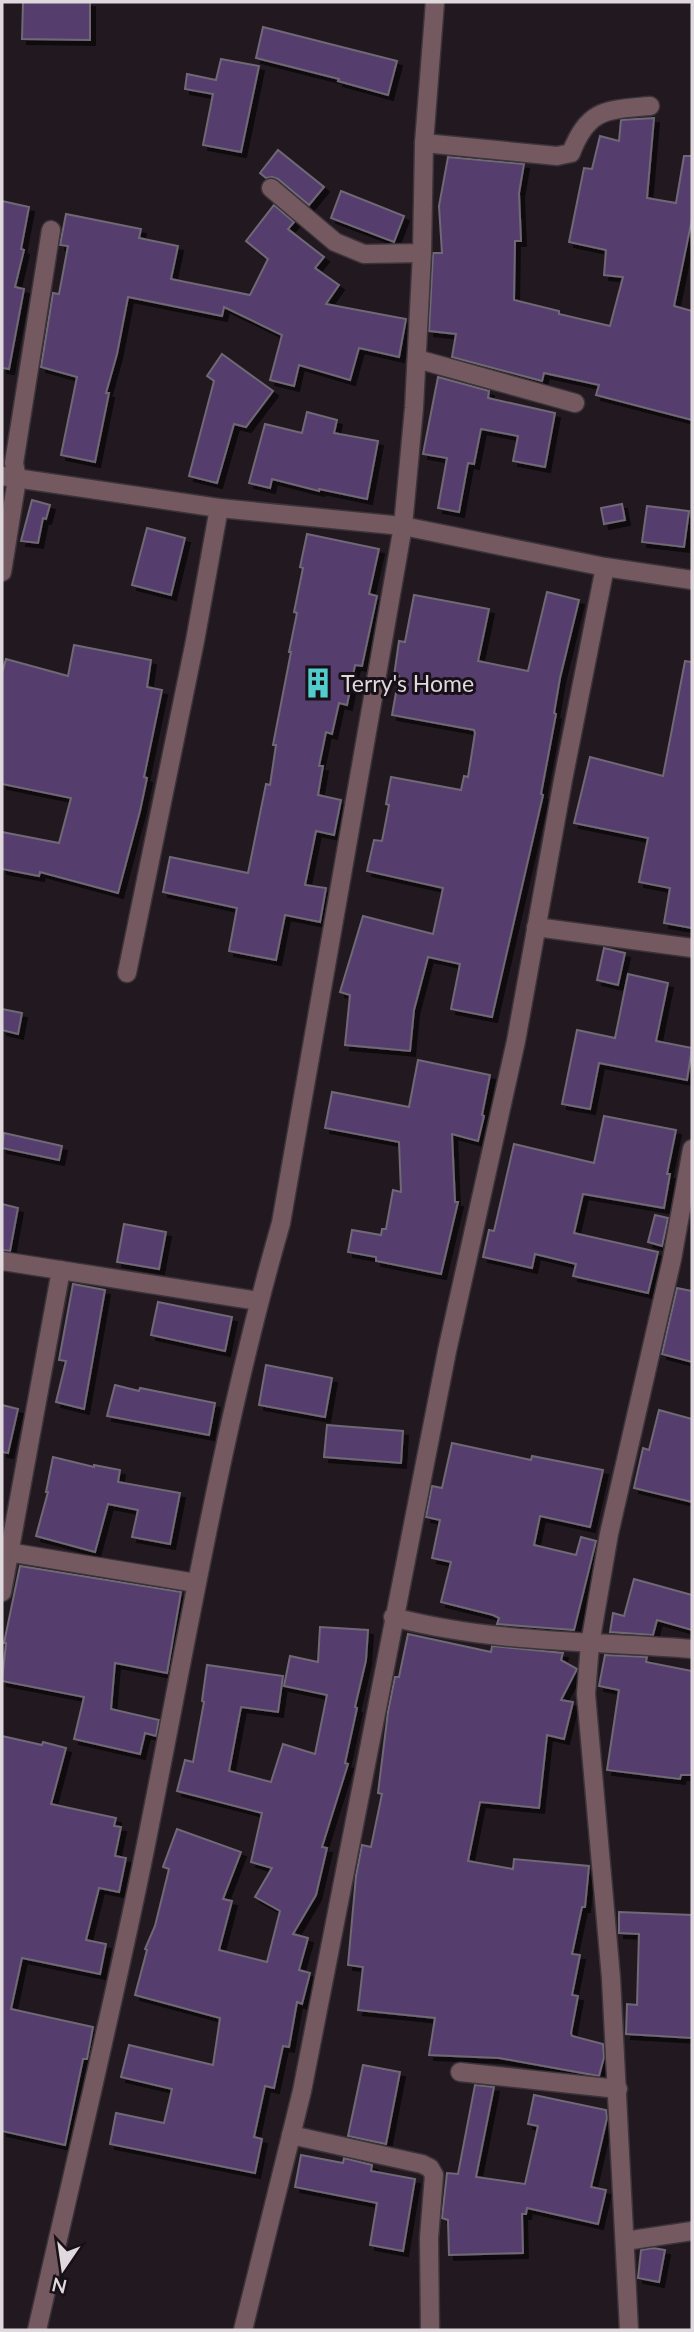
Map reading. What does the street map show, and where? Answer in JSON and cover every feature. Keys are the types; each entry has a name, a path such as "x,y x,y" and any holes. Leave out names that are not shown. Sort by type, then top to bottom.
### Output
{"street":[{"path":"37,2330 140,1871 197,1583 258,1301 281,1223 403,526 417,359 424,143 435,2"},
{"path":"424,143 557,156 571,153 579,133 607,110 650,106"},
{"path":"271,188 335,243 364,254 422,253"},
{"path":"2,572 10,477 51,230"},
{"path":"417,359 575,403"},
{"path":"10,477 219,508 403,526 605,567 692,580"},
{"path":"127,973 195,642 219,508"},
{"path":"243,2330 302,2091 447,1351 516,1041 562,780 605,567"},
{"path":"536,927 692,948"},
{"path":"629,2330 611,1978 586,1695 590,1644 609,1534 672,1259 692,1149"},
{"path":"2,1261 258,1301"},
{"path":"2,1592 6,1552 61,1270"},
{"path":"6,1552 197,1583"},
{"path":"393,1616 427,1626 473,1633 590,1644 692,1649"},
{"path":"460,2072 618,2089"},
{"path":"291,2135 430,2168 434,2175 429,2238 430,2330"},
{"path":"625,2241 692,2231"}],"building":[{"path":"23,2 90,2 90,40 22,39"},
{"path":"263,27 397,61 388,95 338,81 339,79 256,58"},
{"path":"221,59 259,66 241,152 203,145 213,94 185,89 187,74 216,80"},
{"path":"654,118 647,198 676,203 684,156 692,156 692,219 674,306 692,311 692,420 596,395 599,385 544,373 542,381 452,357 456,334 429,331 433,253 442,253 439,206 448,157 524,164 519,193 521,241 515,241 514,300 610,326 623,277 604,275 606,250 569,242 584,168 592,169 600,136 619,141 621,120"},
{"path":"278,150 324,187 309,205 278,179 266,178 260,173"},
{"path":"341,191 404,216 394,242 331,218"},
{"path":"2,201 29,207 21,249 24,250 15,287 24,289 9,369 2,368"},
{"path":"274,205 294,222 288,229 324,257 315,268 339,285 326,304 406,319 399,357 359,348 350,380 299,365 294,386 270,380 282,335 224,307 222,316 128,297 106,393 109,393 95,462 61,455 77,377 41,367 53,293 59,294 68,246 60,245 66,214 141,229 139,238 178,246 171,279 250,295 268,259 246,241"},
{"path":"222,354 273,391 246,427 234,424 217,483 189,476 214,381 207,376"},
{"path":"438,377 489,391 488,398 555,413 545,467 513,461 518,436 481,429 474,464 468,463 459,512 438,508 447,458 423,454"},
{"path":"307,412 337,420 334,433 378,441 367,499 272,479 270,488 249,483 265,424 302,433"},
{"path":"32,500 50,505 46,519 43,518 38,543 21,541"},
{"path":"622,504 625,520 604,524 601,508"},
{"path":"647,506 689,511 684,547 642,542"},
{"path":"147,528 185,538 171,595 132,585"},
{"path":"307,534 379,549 369,594 377,596 362,666 355,665 347,705 339,703 332,734 326,732 319,766 323,766 318,795 341,800 334,835 316,831 305,885 326,888 320,922 285,915 276,960 229,951 237,908 163,892 170,857 248,873 266,784 270,785 276,745 273,745 291,652 297,613 294,612 303,568 300,567"},
{"path":"547,592 579,600 560,678 541,794 543,795 492,1017 451,1009 460,964 428,957 414,1010 410,1051 345,1045 350,995 340,992 363,916 433,934 443,888 367,871 374,840 382,841 391,777 461,790 464,776 468,777 475,733 474,730 392,715 399,676 394,676 399,641 405,642 414,595 489,609 478,661 528,671"},
{"path":"74,645 151,660 147,687 162,690 144,777 147,778 140,811 118,893 40,872 39,876 2,869 2,832 59,843 71,798 2,784 2,673 6,659 68,676"},
{"path":"685,661 692,662 692,928 664,923 670,888 639,882 648,838 574,823 590,757 663,776"},
{"path":"604,948 625,953 618,985 597,980"},
{"path":"628,974 668,983 656,1041 692,1048 687,1080 599,1063 590,1109 562,1104 577,1030 615,1038"},
{"path":"2,1009 22,1013 18,1034 2,1030"},
{"path":"418,1060 490,1075 478,1141 452,1134 455,1202 458,1202 441,1274 376,1261 376,1257 348,1252 352,1230 381,1235 382,1229 386,1229 393,1190 401,1192 399,1142 325,1128 332,1092 409,1107"},
{"path":"604,1116 676,1130 667,1174 670,1174 664,1208 583,1194 574,1233 658,1252 648,1293 573,1276 576,1264 535,1254 532,1268 483,1257 489,1230 494,1231 514,1144 594,1163"},
{"path":"4,1133 62,1146 59,1160 2,1148"},
{"path":"2,1204 18,1208 10,1251 2,1250"},
{"path":"655,1215 668,1218 662,1246 648,1242"},
{"path":"124,1224 166,1232 159,1269 117,1262"},
{"path":"73,1284 105,1290 84,1409 56,1402 66,1361 59,1360"},
{"path":"677,1288 692,1291 692,1362 662,1354"},
{"path":"158,1302 232,1317 225,1351 151,1335"},
{"path":"266,1365 332,1378 325,1417 259,1405"},
{"path":"115,1385 215,1403 209,1435 107,1416"},
{"path":"2,1405 18,1409 8,1453 2,1452"},
{"path":"659,1410 692,1419 692,1502 634,1488 643,1448 649,1450"},
{"path":"327,1425 403,1431 401,1463 324,1457"},
{"path":"452,1443 531,1460 532,1456 603,1470 590,1527 540,1516 534,1545 576,1555 581,1537 596,1541 574,1630 497,1624 499,1618 493,1615 441,1602 451,1562 432,1558 440,1520 426,1517 432,1486 442,1488"},
{"path":"53,1457 120,1470 118,1482 180,1493 170,1544 132,1537 138,1510 108,1504 95,1552 36,1536 48,1492"},
{"path":"20,1566 181,1592 167,1673 115,1663 111,1709 159,1720 156,1736 145,1733 140,1754 74,1739 84,1697 2,1681 4,1643"},
{"path":"634,1579 692,1595 692,1630 657,1620 653,1635 610,1632 613,1613 624,1616"},
{"path":"320,1627 368,1630 366,1660 345,1763 348,1764 322,1847 327,1848 316,1895 293,1934 308,1938 299,1970 310,1973 302,2004 297,2002 289,2047 283,2046 274,2088 265,2086 254,2137 262,2139 255,2173 110,2144 116,2113 164,2123 172,2089 121,2077 129,2045 213,2065 220,2018 135,1995 147,1950 145,1949 155,1926 169,1869 163,1867 177,1829 241,1852 223,1899 232,1901 219,1950 267,1962 280,1911 255,1897 272,1868 251,1862 262,1813 177,1791 185,1760 193,1762 204,1702 207,1665 283,1676 278,1712 241,1707 229,1771 271,1782 283,1744 315,1754 327,1695 284,1686 290,1656 318,1662"},
{"path":"408,1634 491,1652 492,1646 563,1653 561,1660 577,1669 561,1700 573,1702 564,1739 547,1735 539,1808 480,1802 468,1861 513,1869 514,1859 589,1866 585,1907 582,1907 572,1954 580,1955 572,1995 578,1996 571,2033 572,2036 603,2044 604,2057 599,2076 499,2058 429,2055 435,2018 358,2010 363,1967 348,1965 356,1876 362,1845 371,1847 382,1794 378,1793 388,1712"},
{"path":"605,1655 647,1657 646,1662 692,1671 692,1775 681,1775 680,1779 607,1770 619,1690 599,1686"},
{"path":"2,1736 66,1748 51,1804 116,1818 114,1826 121,1827 115,1856 126,1858 119,1892 99,1888 86,1940 106,1944 100,1974 22,1958 11,2009 93,2027 87,2059 83,2059 65,2145 2,2131"},
{"path":"619,1912 692,1915 692,2038 626,2034 627,2004 637,2005 639,1934 619,1933"},
{"path":"363,2065 400,2072 386,2144 348,2136"},
{"path":"475,2085 494,2087 476,2177 525,2184 538,2126 528,2124 534,2095 606,2110 607,2118 591,2187 606,2190 598,2224 527,2208 526,2214 522,2214 523,2253 449,2255 448,2220 442,2218 447,2173 458,2174"},
{"path":"301,2155 343,2163 344,2158 372,2165 371,2171 415,2179 403,2251 370,2245 377,2203 295,2187"},
{"path":"641,2250 665,2250 659,2282 638,2278"}],"place":[{"name":"Terry's Home","path":"318,683"}]}
